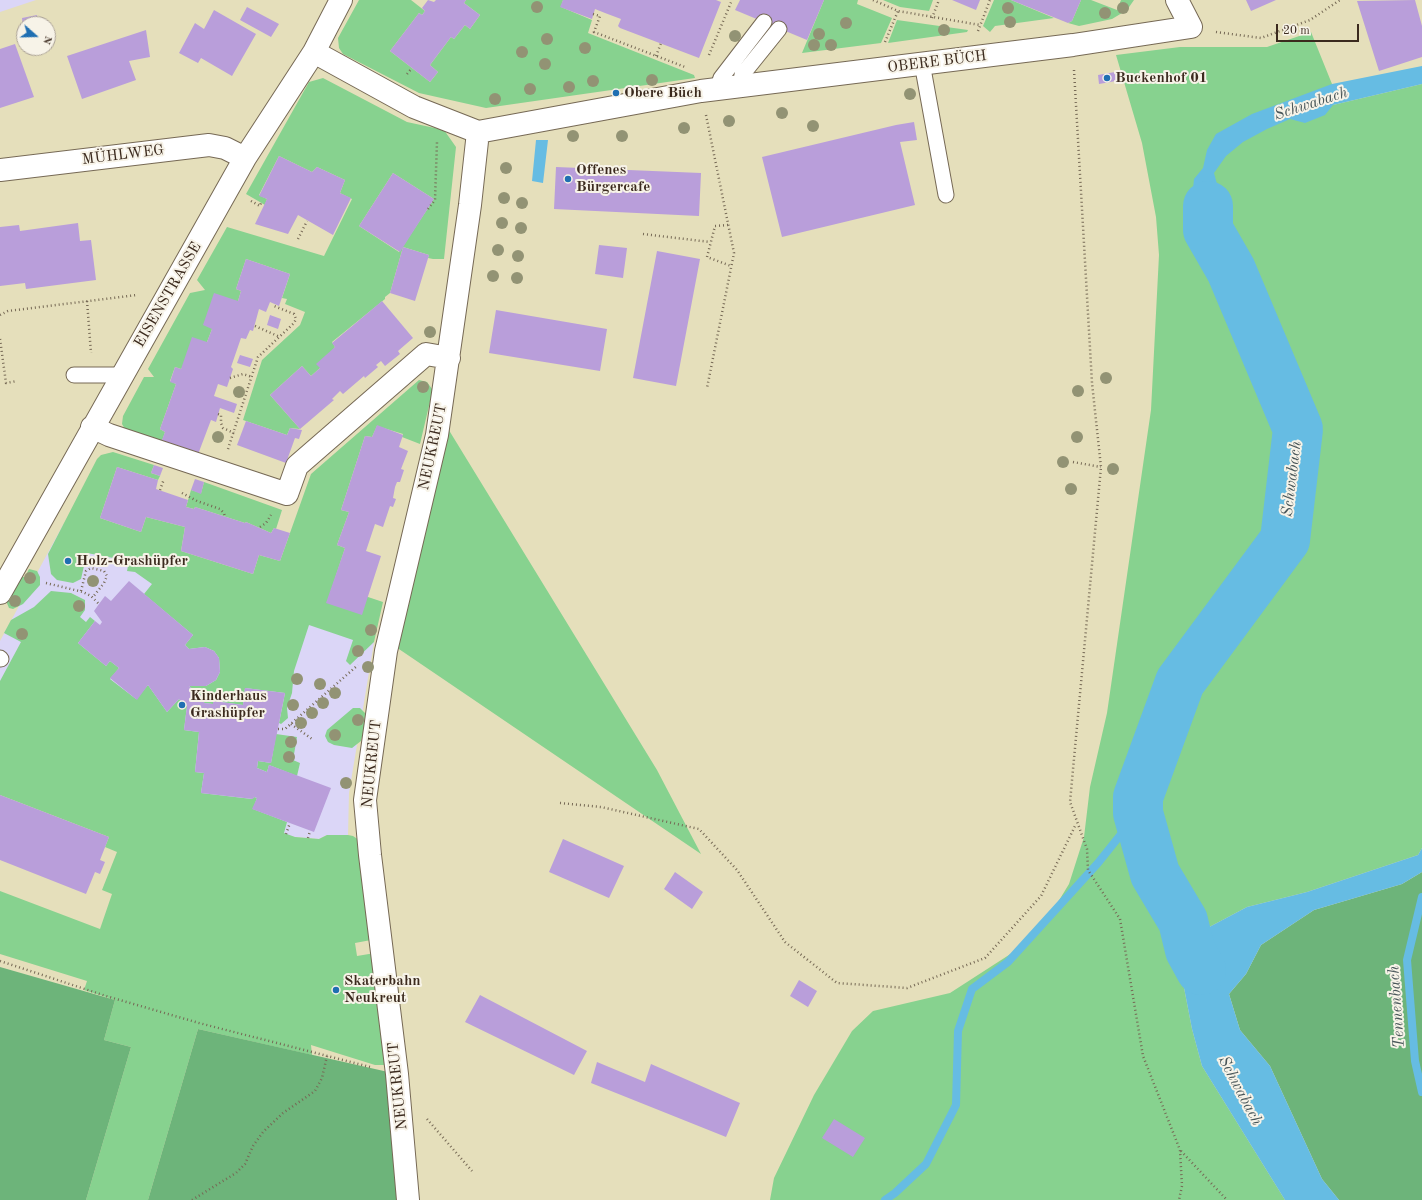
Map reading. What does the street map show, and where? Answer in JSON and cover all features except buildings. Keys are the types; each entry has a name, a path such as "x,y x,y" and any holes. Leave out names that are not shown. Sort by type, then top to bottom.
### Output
{"street":[{"name":"EISENSTRASSE","path":"3,581 245,158 314,52 341,0"},
{"path":"1177,0 1191,27"},
{"name":"OBERE BÜCH","path":"478,132 707,84 740,86 1073,45 1191,27"},
{"path":"314,52 414,107 478,132"},
{"name":"NEUKREUT","path":"408,1200 397,1074 370,863 365,800 386,651 437,435 470,204 478,132"},
{"name":"MÜHLWEG","path":"0,170 209,145 225,148 245,158"},
{"path":"92,427 287,494 298,466 426,354 449,358"}],"lane":[{"path":"707,84 721,78 764,22"},
{"path":"740,86 742,75 779,28"},
{"path":"922,63 946,195"},
{"path":"74,375 122,375"}],"path":[{"path":"707,388 734,253 728,224 707,84 732,0"},
{"path":"873,0 898,11 980,25"},
{"path":"932,18 939,0"},
{"path":"975,38 990,0"},
{"path":"1191,27 1261,38 1310,20 1340,0"},
{"path":"882,48 898,11"},
{"path":"594,14 600,16 594,32 656,56 707,84"},
{"path":"656,56 661,44"},
{"path":"1073,45 1092,382 1101,467 1070,802 1076,823 1087,850 1088,870 1120,919 1144,1056 1180,1150 1182,1186 1180,1200"},
{"path":"428,209 435,200 437,141 441,118"},
{"path":"298,239 307,221"},
{"path":"728,224 715,226 707,257 731,266"},
{"path":"643,234 710,242"},
{"path":"0,315 8,311 138,296"},
{"path":"87,301 93,376"},
{"path":"221,472 258,357 294,323 296,319 294,314 274,306 275,304"},
{"path":"255,326 280,337"},
{"path":"0,339 6,383 17,382"},
{"path":"230,378 243,374 252,377"},
{"path":"218,414 221,415 221,423 223,428 234,433"},
{"path":"1073,462 1101,467"},
{"path":"182,493 197,501 220,509 224,512 225,517"},
{"path":"260,526 266,524 271,513"},
{"path":"81,591 86,571 91,568 104,570 107,576 104,583 93,597"},
{"path":"46,583 81,591 93,597 99,604"},
{"path":"278,729 285,730 360,663"},
{"path":"291,724 312,739"},
{"path":"560,803 601,807 699,829 737,870 785,942 837,983 907,988 985,958 1041,896 1076,823"},
{"path":"286,834 290,823"},
{"path":"308,838 310,831"},
{"path":"0,961 106,996 192,1021 397,1074"},
{"path":"192,1200 236,1173 246,1164 253,1146 263,1132 283,1113 315,1091 322,1078 327,1056"},
{"path":"424,1116 472,1171"},
{"path":"1180,1150 1227,1200"}],"shaded area":[{"path":"0,0 36,0 0,12"},
{"name":"Kinderhaus Grashüpfer","path":"63,525 70,535 374,642 349,793 348,835 327,835 319,839 295,837 0,768 0,641"}],"green space":[{"path":"359,0 411,0 425,11 422,15 419,13 390,51 430,82 438,72 430,65 451,37 454,39 465,25 470,29 480,15 464,3 466,0 563,0 561,7 592,20 588,33 694,75 695,78 486,108 419,93 343,54 339,48 338,38"},
{"path":"824,0 858,0 857,4 892,18 881,43 802,53"},
{"path":"883,0 933,0 929,11 900,7"},
{"path":"994,0 1011,0 1054,18 995,26 990,32 983,26"},
{"path":"1081,0 1091,0 1117,10 1121,0 1134,0 1127,10 1112,19 1079,26 1068,23 1072,21"},
{"path":"897,20 968,30 967,32 888,43"},
{"path":"1311,32 1332,84 1333,105 1422,84 1422,848 1418,855 1307,892 1247,907 1198,933 1180,909 1167,924 1180,967 1192,1029 1202,1066 1285,1200 770,1200 774,1178 814,1095 852,1031 873,1011 950,993 1012,953 1047,920 1069,884 1084,837 1090,787 1107,713 1151,410 1159,255 1156,217 1142,143 1116,55 1180,47 1267,47"},
{"path":"323,78 407,122 444,130 456,147 444,259 428,258 429,255 403,247 390,293 385,297 385,299 332,342 335,347 320,368 311,376 302,366 270,395 300,429 290,428 287,435 243,420 262,360 300,325 305,312 285,304 287,299 282,298 290,274 246,259 236,289 241,291 238,301 212,329 207,342 181,369 175,367 170,381 176,384 160,429 165,432 161,444 126,431 122,424 123,416 144,377 154,377 148,369 190,293 205,290 197,280 227,227 324,256 352,199 340,193 345,180 317,167 312,172 279,156 259,195 267,199 265,205 246,194 309,82","holes":["393,173 434,199 399,252 359,226"]},
{"path":"419,380 427,382 432,389 420,444 402,437 403,434 377,426 372,437 365,436 341,510 349,512 337,545 345,548 327,603 368,597 383,602 374,642 350,665 346,661 353,640 309,625 294,671 292,693 287,708 288,718 281,724 279,723 285,693 245,688 243,705 214,701 213,704 204,703 205,699 189,686 206,686 216,680 220,672 219,658 214,651 205,647 189,649 185,645 193,635 144,594 152,584 135,572 127,571 129,561 87,553 81,579 73,583 57,580 51,574 48,554 97,459 101,455 113,452 154,465 151,473 160,476 158,480 117,467 100,518 141,532 146,517 185,527 181,551 253,574 259,555 280,561 311,474"},
{"path":"447,427 657,770 701,854 393,645"},
{"path":"204,482 282,510 276,529 274,528 271,533 246,522 245,523 195,507 194,509 186,507 191,490 201,493"},
{"path":"29,569 37,571 40,577 40,585 23,604 13,609 9,608 6,601 19,577 25,577"},
{"path":"51,591 71,593 85,600 85,610 80,617 86,622 90,617 95,621 78,643 106,666 110,661 119,668 110,679 136,699 148,685 167,712 179,699 187,706 184,730 199,732 195,772 204,773 201,793 252,799 254,797 257,798 253,809 287,822 284,833 295,837 319,839 327,835 348,835 359,840 371,940 355,943 357,956 375,953 386,1065 375,1065 311,1045 312,1055 198,1029 148,1200 86,1200 131,1047 104,1040 115,1000 84,990 87,981 0,954 0,891 100,929 112,894 102,890 117,852 105,847 109,837 0,795 0,681 21,642 4,633 11,620 34,607"},
{"path":"353,708 360,708 365,713 364,729 361,741 352,748 334,745 328,742 325,736 327,730"},
{"path":"276,734 297,737 293,760 300,763 297,776 269,765 267,772 257,768 258,761 271,763"},
{"path":"1422,872 1422,1200 1339,1200 1322,1179 1270,1066 1240,1030 1229,994 1246,974 1261,945 1314,910 1402,884"},
{"path":"0,967 115,1000 104,1040 131,1047 86,1200 0,1200"},
{"path":"198,1029 397,1074 408,1200 148,1200"}],"water":[{"path":"1422,66 1422,84 1333,105 1325,115 1305,123 1290,119 1243,142 1226,156 1214,173 1217,184 1213,197 1227,245 1231,270 1206,244 1195,227 1191,208 1194,179 1203,168 1207,150 1216,134 1252,114 1332,84"},
{"path":"536,140 548,140 543,183 532,181"},
{"path":"1422,848 1422,872 1402,884 1314,910 1261,945 1246,974 1229,994 1240,1030 1270,1066 1322,1179 1339,1200 1285,1200 1202,1066 1192,1029 1180,967 1198,933 1247,907 1307,892 1418,855"}],"waterway":[{"name":"Schwabach","path":"1201,970 1190,950 1183,921 1155,874 1138,813 1138,797 1180,682 1285,540 1298,429 1231,270 1208,230 1208,206"},
{"path":"885,1200 895,1193 926,1164 956,1105 958,1031 972,989 1008,962 1098,863 1138,813"},
{"name":"Tennenbach","path":"1422,897 1407,960 1415,1061 1422,1092"}],"place":[{"name":"Buckenhof 01","path":"1107,78"},
{"name":"Obere Büch","path":"616,93"},
{"name":"Offenes Bürgercafe","path":"568,179"},
{"name":"Holz-Grashüpfer","path":"68,561"},
{"name":"Kinderhaus Grashüpfer","path":"182,705"},
{"name":"Skaterbahn Neukreut","path":"336,990"}]}
